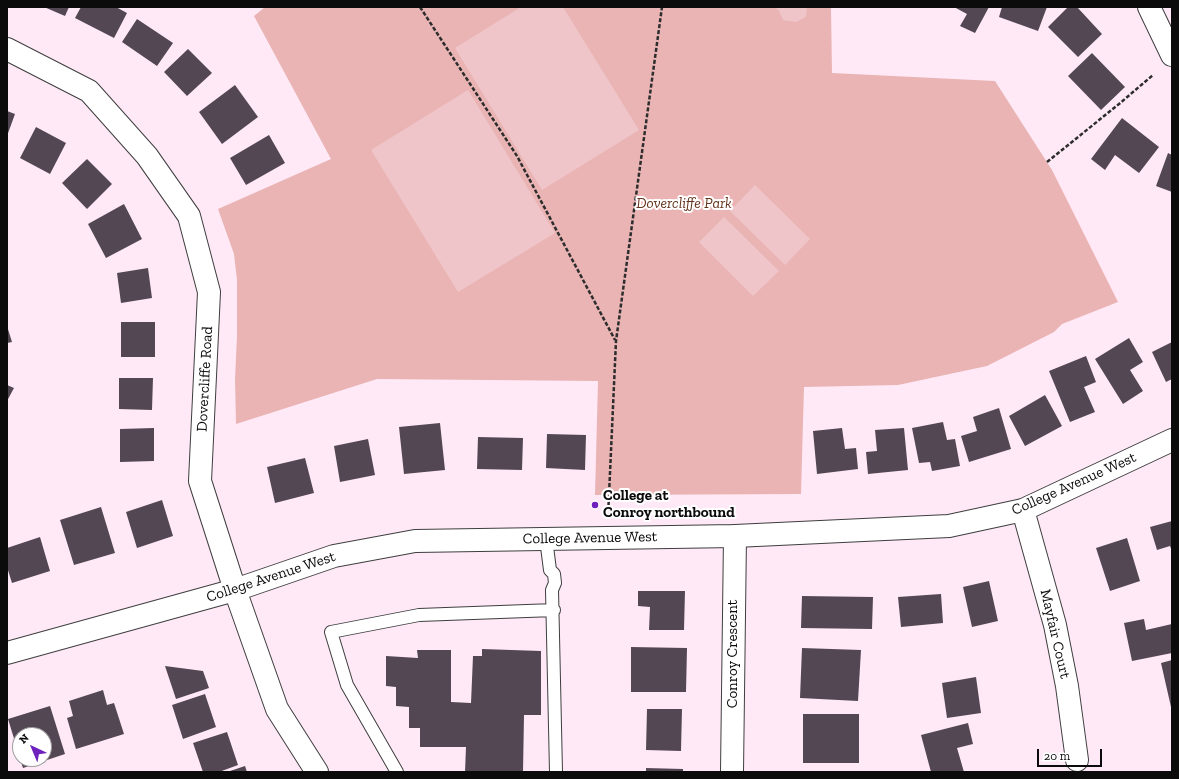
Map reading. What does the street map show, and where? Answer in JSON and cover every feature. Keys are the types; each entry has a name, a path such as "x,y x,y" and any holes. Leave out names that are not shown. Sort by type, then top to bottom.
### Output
{"street":[{"path":"1149,7 1172,55"},
{"name":"Dovercliffe Road","path":"7,49 89,90 147,156 188,216 209,292 200,481 235,590 277,709 317,772"},
{"name":"College Avenue West","path":"7,653 235,590 334,556 415,541 735,536 949,526 1022,510 1172,440"},
{"name":"Mayfair Court","path":"1022,510 1056,625 1067,686 1076,760"},
{"name":"Conroy Crescent","path":"732,772 735,536"}],"lane":[{"path":"546,539 550,570 554,574 555,583 552,590 554,610 556,772"},
{"path":"397,772 347,685 331,632 419,615 554,610"}],"path":[{"path":"420,7 517,156 616,341"},
{"path":"608,538 616,341 662,7"},
{"path":"1047,162 1119,104 1153,74"}],"green space":[{"name":"Dovercliffe Park","path":"265,7 831,7 832,73 995,81 1052,170 1118,302 1062,324 1054,332 987,366 898,385 804,387 801,494 595,495 598,381 377,379 236,424 235,379 237,280 234,254 218,209 331,159 254,16"}],"shaded area":[{"path":"521,7 563,7 639,130 542,190 455,48"},
{"path":"770,7 807,7 806,17 796,22 783,20 778,9"},
{"path":"468,90 555,233 458,292 371,150"},
{"path":"755,185 810,239 785,265 730,211"},
{"path":"724,217 779,271 753,296 699,242"}],"building":[{"path":"44,7 69,7 65,16"},
{"path":"81,7 116,7 127,13 114,38 75,18"},
{"path":"954,7 989,7 975,33 960,26 967,14"},
{"path":"1002,7 1047,7 1038,31 999,17"},
{"path":"1068,7 1077,7 1102,34 1078,57 1048,27"},
{"path":"137,19 173,43 157,66 122,42"},
{"path":"188,49 212,73 187,96 164,72"},
{"path":"1092,53 1125,87 1101,110 1068,76"},
{"path":"235,85 258,117 222,144 199,112"},
{"path":"7,111 15,114 7,136"},
{"path":"1122,118 1159,147 1139,173 1115,155 1105,170 1091,159"},
{"path":"36,127 66,143 50,174 20,158"},
{"path":"269,135 285,163 246,185 230,158"},
{"path":"1168,153 1172,155 1172,192 1156,186"},
{"path":"87,159 112,184 87,209 62,183"},
{"path":"124,204 142,239 106,258 88,224"},
{"path":"148,268 152,298 121,303 117,273"},
{"path":"121,322 155,322 155,357 121,357"},
{"path":"7,326 12,342 7,343"},
{"path":"1129,338 1143,362 1130,370 1143,391 1123,404 1095,359"},
{"path":"1172,342 1172,379 1166,382 1152,352"},
{"path":"1086,356 1096,382 1084,387 1095,412 1070,422 1049,371"},
{"path":"119,378 153,378 152,410 119,409"},
{"path":"7,385 14,388 7,401"},
{"path":"1045,395 1062,426 1025,446 1009,416"},
{"path":"999,408 1011,449 969,462 961,436 977,431 973,417"},
{"path":"943,422 947,440 955,439 960,466 932,471 930,462 919,463 912,428"},
{"path":"440,423 445,470 404,474 399,427"},
{"path":"154,428 154,461 120,462 120,429"},
{"path":"842,428 845,449 856,448 858,469 817,474 813,431"},
{"path":"904,428 908,470 868,474 866,452 877,451 875,430"},
{"path":"547,434 586,435 585,470 546,468"},
{"path":"478,437 523,438 522,470 477,469"},
{"path":"368,439 375,475 340,482 334,446"},
{"path":"305,458 314,493 275,503 267,467"},
{"path":"162,500 173,536 137,548 126,512"},
{"path":"101,507 115,553 74,565 60,520"},
{"path":"1172,521 1172,551 1170,546 1157,550 1150,527"},
{"path":"40,537 50,571 12,583 7,567 7,548"},
{"path":"1127,538 1140,581 1110,591 1096,548"},
{"path":"989,581 998,621 972,627 963,587"},
{"path":"638,591 685,591 684,630 649,630 650,607 638,606"},
{"path":"941,594 943,623 901,627 898,597"},
{"path":"802,596 873,597 872,629 801,628"},
{"path":"1144,619 1146,630 1172,624 1172,653 1132,661 1124,623"},
{"path":"631,647 687,648 686,692 631,692"},
{"path":"802,648 861,650 858,701 800,698"},
{"path":"482,649 541,651 541,715 524,715 523,772 465,772 466,747 420,747 420,728 409,728 409,707 396,706 396,687 386,686 386,656 418,658 417,650 451,650 451,702 471,703 473,656 482,656"},
{"path":"1172,660 1172,707 1171,707 1161,663"},
{"path":"165,666 203,671 209,688 176,699"},
{"path":"976,677 981,713 947,718 942,683"},
{"path":"103,690 107,705 114,703 124,734 76,749 67,718 73,716 69,701"},
{"path":"205,694 216,727 183,739 172,705"},
{"path":"50,706 65,754 52,758 52,727 12,727 12,732 8,719"},
{"path":"647,709 682,709 681,751 646,750"},
{"path":"803,714 859,714 859,763 803,763"},
{"path":"968,723 973,744 957,748 964,772 931,772 921,735"},
{"path":"227,732 238,765 219,772 203,772 193,743"},
{"path":"245,766 247,772 227,772"},
{"path":"646,768 683,769 683,772 646,772"}],"place":[{"name":"College at Conroy northbound","path":"595,505"}]}
